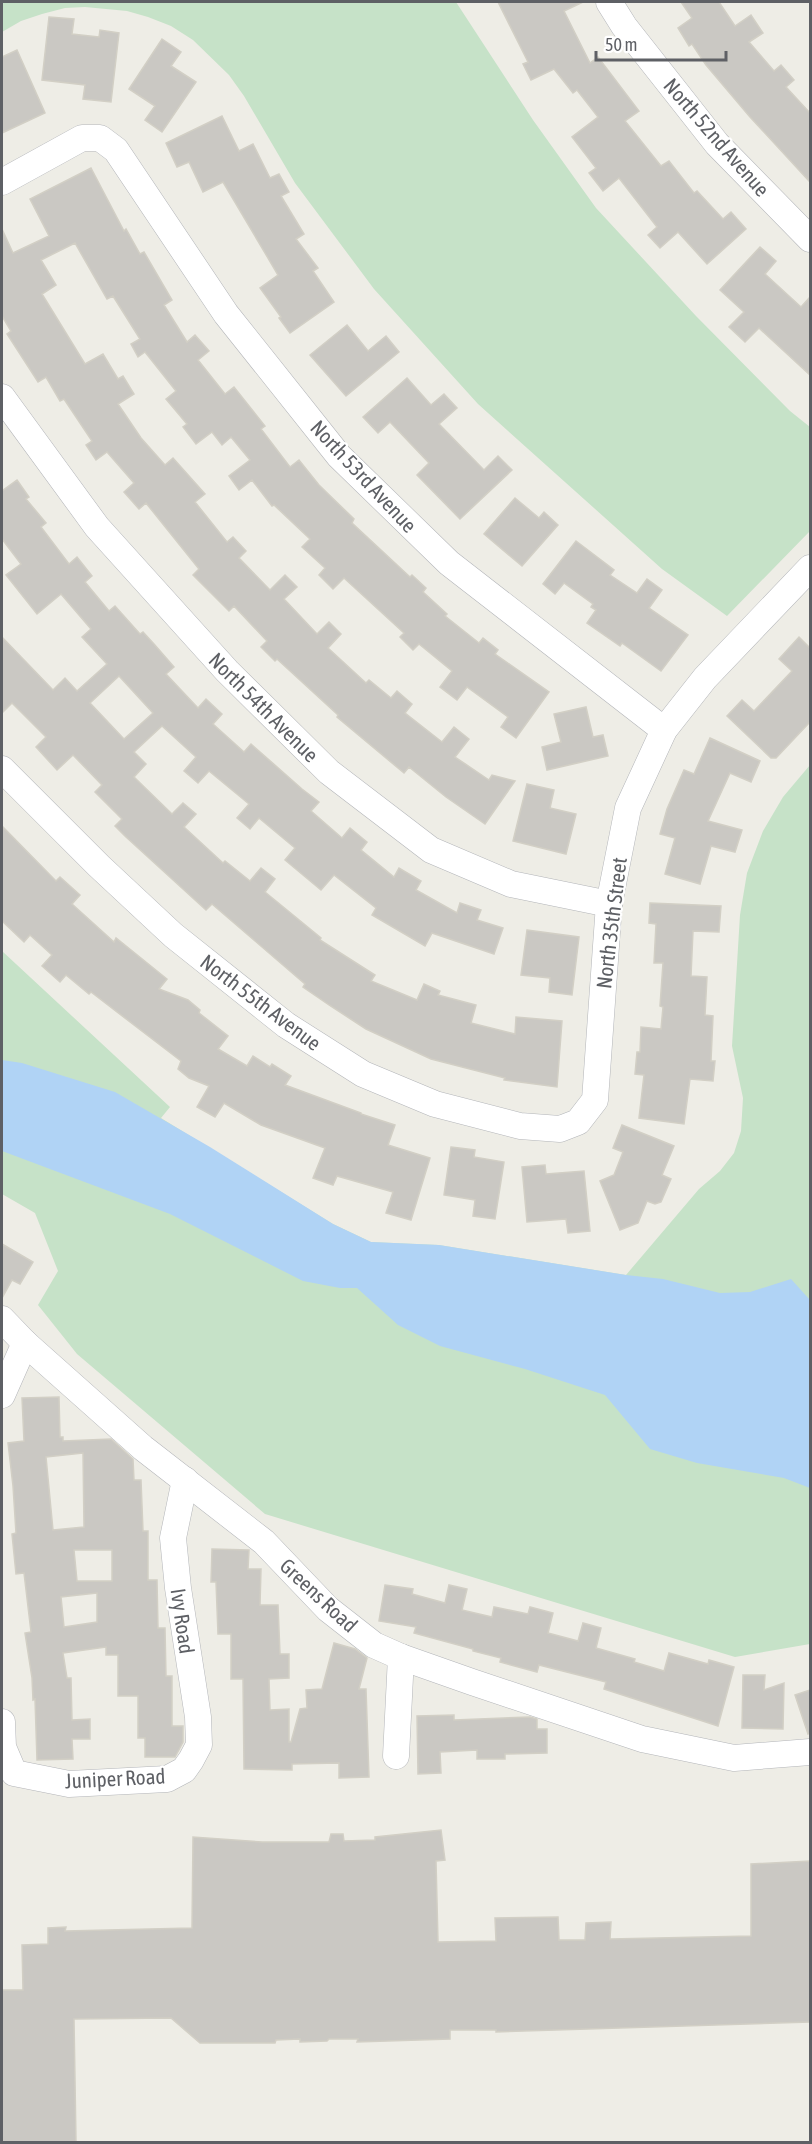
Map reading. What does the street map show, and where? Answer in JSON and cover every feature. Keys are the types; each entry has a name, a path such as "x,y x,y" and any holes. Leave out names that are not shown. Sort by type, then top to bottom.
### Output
{"street":[{"name":"North 52nd Avenue","path":"609,2 624,26 717,144 810,239"},
{"name":"North 53rd Avenue","path":"2,182 82,138 100,138 116,150 226,314 339,456 449,563 664,730"},
{"name":"North 54th Avenue","path":"2,397 97,527 227,671 329,772 431,850 511,884 609,903"},
{"name":"North 35th Street","path":"578,1122 595,1100 609,903 628,808 664,730 705,678 810,568"},
{"name":"North 55th Avenue","path":"2,769 99,866 173,935 286,1025 363,1074 435,1104 520,1126 560,1129 578,1122"},
{"name":"Greens Road","path":"2,1319 25,1343 143,1448 264,1542 328,1610 374,1645 401,1657 642,1739 734,1758 810,1752"},
{"path":"2,1395 25,1343"},
{"name":"Ivy Road","path":"185,1480 173,1538 178,1588 198,1717 199,1745 191,1760"},
{"path":"396,1756 401,1657"},
{"name":"Juniper Road","path":"2,1722 3,1747 14,1773 69,1784 167,1779 184,1770 191,1760"}],"green space":[{"path":"2,2 456,2 533,120 596,208 696,316 790,411 810,427 810,531 727,616 662,569 478,404 374,289 295,183 244,96 229,75 193,40 171,26 148,17 127,11 85,7 65,8 42,14 21,21 2,32"},
{"path":"810,765 810,1644 735,1657 265,1514 77,1354 38,1305 58,1271 35,1213 2,1194 2,951 170,1107 161,1118 333,1224 371,1242 439,1245 626,1275 699,1189 720,1171 734,1153 741,1131 743,1098 732,1046 740,915 747,873 763,831 783,797"}],"water":[{"path":"2,1060 22,1063 115,1092 210,1147 333,1224 371,1242 439,1245 663,1279 720,1293 750,1292 791,1279 810,1300 810,1488 784,1478 697,1463 650,1449 605,1395 525,1369 440,1346 398,1325 357,1288 340,1288 303,1281 170,1214 2,1151"}],"building":[{"path":"498,2 583,2 564,11 590,63 598,57 639,111 625,121 661,166 669,161 694,193 697,191 723,219 731,212 746,229 707,264 678,232 660,248 648,235 657,227 619,178 603,191 589,173 596,168 572,137 598,117 577,90 573,93 554,69 531,80 523,64 528,62"},
{"path":"681,2 719,2 735,26 751,15 763,33 749,42 774,71 781,65 794,80 786,87 810,113 810,182 750,117 706,65 692,44 689,46 678,28 692,18"},
{"path":"49,17 74,19 72,34 99,37 100,30 119,33 111,102 83,99 85,85 42,80"},
{"path":"162,39 181,52 171,66 196,82 162,132 145,120 155,106 129,89"},
{"path":"17,50 45,113 2,133 2,57"},
{"path":"222,116 239,151 253,144 270,178 279,174 289,192 281,196 304,234 296,239 318,268 313,271 334,302 290,333 260,288 278,275 223,182 203,192 189,162 177,167 166,143"},
{"path":"91,168 124,231 126,229 140,254 144,252 172,300 164,305 187,342 195,335 209,351 198,360 225,394 234,387 265,426 261,429 290,467 299,460 319,485 354,519 352,523 410,577 412,575 426,588 423,592 447,614 445,616 479,643 483,638 498,650 495,654 549,692 516,738 501,727 508,717 467,687 457,700 440,687 452,671 419,644 413,650 400,637 404,633 344,578 333,589 319,575 325,568 302,547 310,539 274,505 272,506 252,480 239,490 229,476 250,460 231,437 222,445 212,432 196,444 183,427 187,424 166,399 176,391 145,352 138,357 131,344 140,339 113,296 107,299 75,243 41,260 56,285 42,294 85,364 103,354 118,379 123,376 134,394 118,404 141,438 165,465 173,458 205,494 195,502 227,542 233,537 246,551 239,558 270,590 285,575 297,587 284,599 317,634 329,622 341,634 328,648 366,683 369,680 391,698 397,691 412,704 405,713 442,742 454,727 469,739 455,757 489,780 492,775 515,781 485,824 446,797 409,767 404,773 337,717 338,715 261,647 267,641 234,606 229,611 193,575 199,569 146,503 139,509 124,492 134,483 107,452 96,460 86,445 92,441 64,399 60,401 46,377 38,382 7,334 11,331 2,316 2,229 13,253 49,236 30,199"},
{"path":"760,247 776,261 765,274 801,307 810,297 810,375 759,328 745,342 729,327 744,312 720,290"},
{"path":"347,325 368,351 386,336 399,352 346,396 310,355"},
{"path":"407,378 431,405 444,394 457,408 439,424 484,470 498,456 512,470 460,519 417,475 429,463 390,422 378,433 363,417"},
{"path":"17,480 29,497 26,499 46,523 41,527 69,564 77,557 92,576 85,582 109,611 115,606 140,634 143,632 174,667 166,674 198,708 206,699 222,714 213,724 244,752 251,744 319,802 311,811 342,838 350,828 367,842 361,850 394,877 399,868 421,881 416,890 457,913 460,903 481,910 477,920 503,928 494,954 432,933 425,946 372,915 376,908 334,875 321,890 285,860 295,848 259,818 250,829 237,818 249,804 209,771 198,783 184,771 196,757 162,726 134,752 146,764 134,777 172,814 183,803 196,814 184,827 223,863 225,861 250,881 261,868 275,879 265,892 321,938 320,940 375,975 371,981 417,1000 424,984 440,991 438,995 476,1005 471,1023 515,1034 516,1017 562,1021 557,1087 504,1080 505,1078 431,1059 366,1029 329,1005 303,987 305,984 212,904 206,910 126,837 115,826 122,819 95,792 102,785 73,755 57,770 36,747 46,737 12,703 2,713 2,637 53,690 65,678 77,691 107,664 82,637 91,629 61,594 37,614 6,575 21,564 2,539 2,491","holes":["119,676 153,713 124,739 90,703"]},
{"path":"515,498 539,518 544,512 558,525 522,566 484,534"},
{"path":"576,541 614,570 610,575 637,593 647,579 662,590 649,608 688,635 661,671 622,643 620,646 587,623 596,610 591,607 593,604 564,583 555,594 543,584"},
{"path":"799,637 810,648 810,722 776,758 771,758 727,716 742,700 754,711 792,671 779,659"},
{"path":"586,707 593,737 603,735 608,756 547,770 542,747 561,742 554,714"},
{"path":"710,738 760,761 751,782 730,773 708,821 742,830 735,852 711,846 700,884 665,874 675,838 660,834 667,809 684,770 694,774"},
{"path":"527,784 554,790 550,808 576,814 566,854 513,841"},
{"path":"2,826 56,881 60,877 80,895 72,904 114,942 116,938 167,979 159,989 188,1000 200,1010 199,1013 228,1036 218,1049 247,1066 253,1056 270,1067 272,1064 291,1076 285,1085 395,1125 388,1145 430,1158 411,1220 386,1213 393,1192 337,1176 333,1185 313,1178 325,1148 261,1125 224,1103 215,1117 197,1107 209,1086 189,1078 178,1069 181,1061 91,992 89,994 66,975 60,982 42,966 52,955 30,935 24,942 2,921"},
{"path":"650,903 721,906 719,932 693,931 691,976 707,977 705,1015 713,1016 711,1061 715,1061 713,1081 690,1079 684,1124 639,1118 644,1075 635,1074 637,1052 640,1052 641,1027 661,1029 663,1007 660,1006 663,963 654,963 656,924 649,923"},
{"path":"527,930 579,937 572,995 549,992 550,978 521,975"},
{"path":"622,1125 674,1146 662,1175 671,1179 661,1202 655,1204 647,1201 638,1223 620,1230 600,1181 614,1175 623,1152 613,1148"},
{"path":"451,1147 475,1150 474,1157 504,1162 495,1219 473,1216 475,1200 444,1195"},
{"path":"545,1165 546,1174 584,1171 590,1231 568,1233 566,1219 527,1222 522,1167"},
{"path":"2,1244 33,1262 20,1284 12,1280 2,1298"},
{"path":"59,1397 60,1437 63,1437 63,1441 111,1439 133,1459 134,1480 141,1480 143,1531 148,1531 148,1580 157,1580 158,1628 165,1628 166,1676 172,1676 172,1726 183,1726 183,1742 175,1757 145,1757 145,1738 138,1738 138,1696 118,1696 118,1655 106,1655 106,1647 63,1653 67,1678 71,1678 72,1720 90,1719 90,1739 72,1739 73,1759 37,1760 35,1699 33,1700 25,1633 31,1632 24,1573 16,1574 12,1534 16,1533 8,1443 24,1441 22,1398","holes":["83,1453 84,1527 53,1530 46,1457","74,1550 112,1550 112,1581 77,1581","97,1593 97,1622 64,1627 61,1597"]},
{"path":"212,1549 249,1550 248,1569 261,1569 260,1605 278,1605 280,1654 289,1654 289,1678 269,1679 270,1710 289,1709 289,1742 291,1742 300,1709 307,1708 306,1690 322,1689 334,1643 355,1649 367,1658 359,1689 366,1689 369,1777 339,1778 339,1763 292,1764 292,1770 244,1769 243,1679 231,1679 231,1634 218,1634 216,1582 211,1582"},
{"path":"385,1585 413,1589 412,1594 445,1603 449,1585 467,1589 462,1610 492,1617 494,1607 528,1614 530,1607 553,1613 548,1633 578,1641 583,1623 601,1628 596,1648 635,1659 634,1662 664,1671 669,1653 708,1664 709,1660 734,1667 718,1726 604,1689 606,1682 539,1665 537,1672 500,1662 501,1658 473,1651 473,1649 414,1633 416,1627 379,1621"},
{"path":"743,1675 765,1675 764,1690 784,1683 783,1729 742,1728"},
{"path":"810,1690 810,1733 808,1734 795,1695"},
{"path":"454,1715 454,1720 530,1717 537,1719 537,1729 547,1729 547,1753 505,1754 505,1759 477,1759 477,1750 440,1752 441,1773 418,1774 417,1716"},
{"path":"441,1830 445,1860 436,1861 438,1942 496,1941 495,1918 558,1917 559,1940 585,1940 586,1923 611,1922 610,1939 751,1936 751,1864 810,1861 810,2022 496,2032 496,2030 450,2030 450,2039 357,2042 358,2039 329,2039 300,2042 300,2039 276,2040 275,2043 200,2043 171,2018 74,2019 76,2142 2,2142 2,1990 23,1990 22,1945 48,1944 48,1928 66,1927 65,1931 192,1928 193,1837 262,1842 329,1842 331,1834 343,1834 344,1841 375,1840 375,1837"}]}
